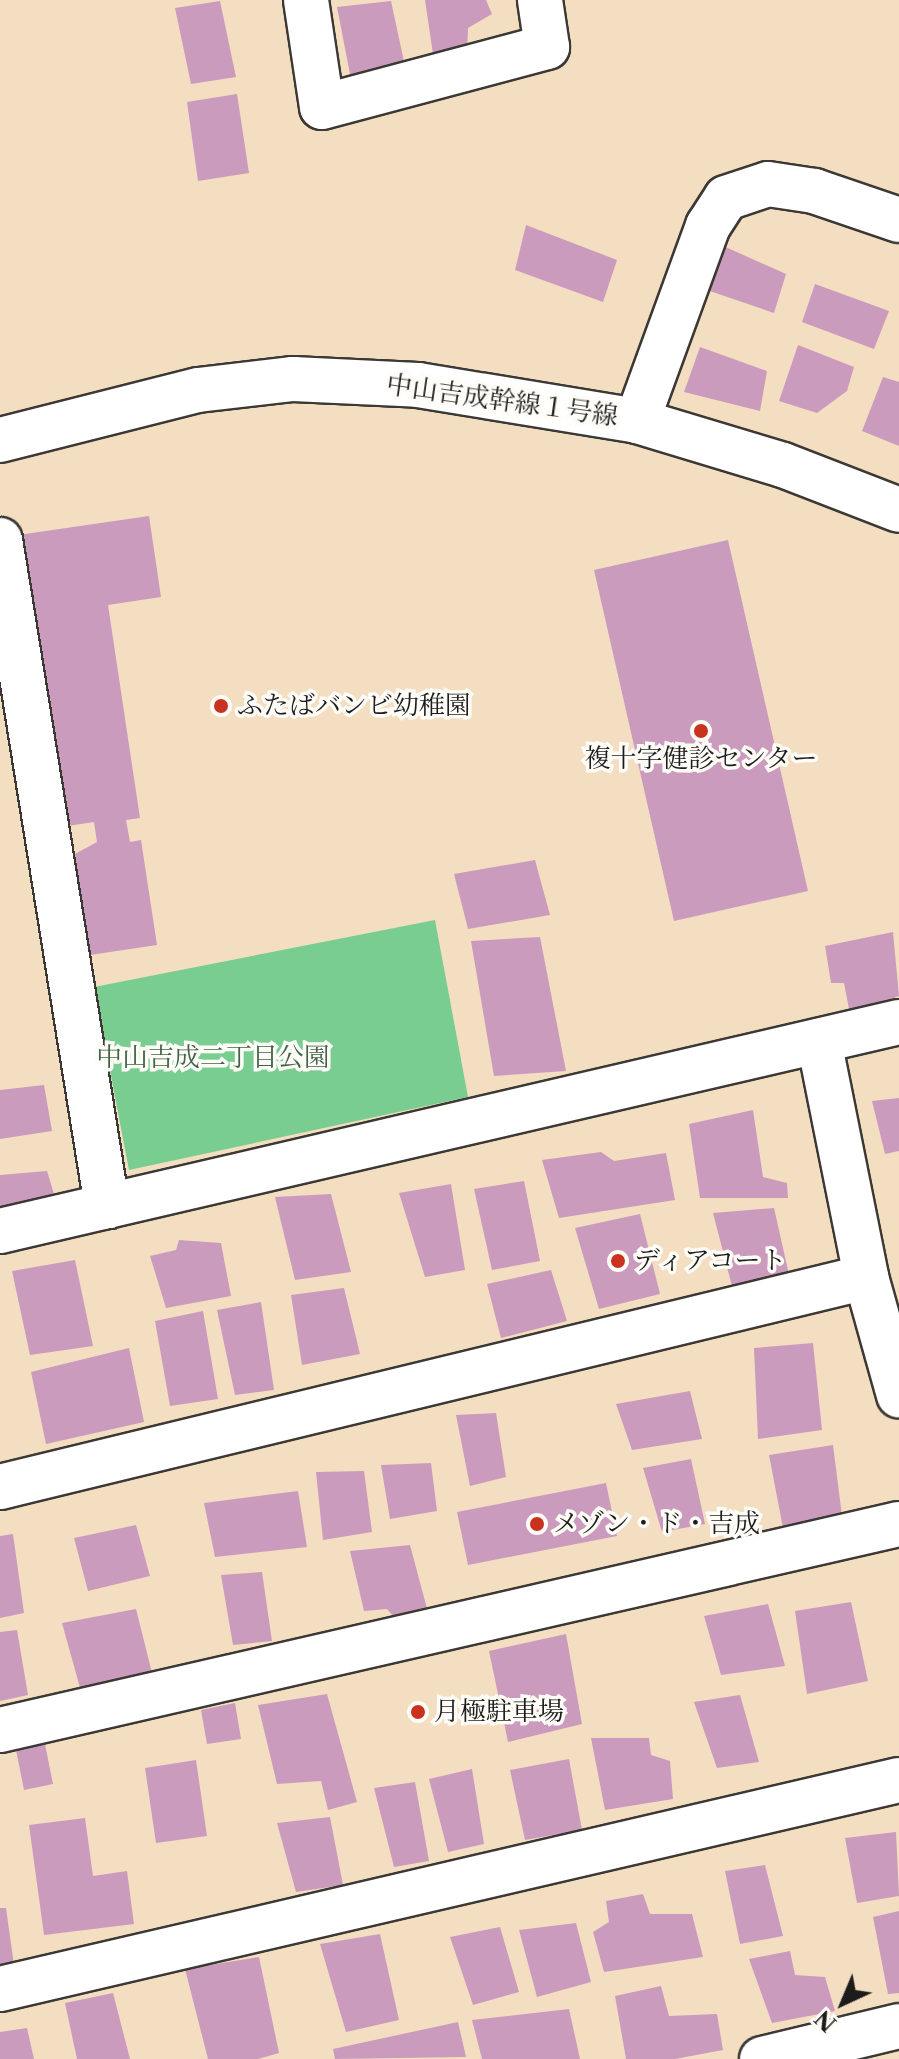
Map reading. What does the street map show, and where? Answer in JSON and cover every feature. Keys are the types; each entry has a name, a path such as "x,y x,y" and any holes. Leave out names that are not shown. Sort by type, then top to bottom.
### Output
{"street":[{"path":"306,0 322,107 547,47 540,0"},
{"path":"637,421 708,226 726,198 768,184 814,191 899,220"},
{"name":"中山吉成幹線１号線","path":"0,440 198,390 293,379 418,385 637,421 783,465 899,510"},
{"path":"0,540 107,1206"},
{"path":"0,1231 899,1022"},
{"path":"819,1041 866,1277 899,1395"},
{"path":"0,1487 866,1277"},
{"path":"0,1730 899,1524"},
{"path":"0,1989 899,1780"},
{"path":"762,2059 899,2026"}],"green space":[{"name":"中山吉成二丁目公園","path":"435,920 468,1097 129,1170 94,987"}],"building":[{"path":"425,0 486,0 492,14 468,28 467,53 434,61"},
{"path":"220,1 236,77 191,84 175,8"},
{"path":"391,1 406,71 351,79 337,7"},
{"path":"237,94 249,173 198,181 187,102"},
{"path":"526,225 617,260 603,302 515,270"},
{"path":"721,245 786,274 774,313 704,289"},
{"path":"815,284 889,311 874,349 802,322"},
{"path":"798,345 854,367 847,391 817,413 779,401"},
{"path":"700,347 767,371 760,411 684,392"},
{"path":"883,377 899,382 899,446 862,431"},
{"path":"149,516 161,597 108,605 140,818 126,820 130,842 141,840 157,945 90,955 75,854 97,842 94,822 54,828 11,536"},
{"name":"複十字健診センター","path":"728,540 808,891 674,921 594,570"},
{"path":"535,860 550,915 468,929 454,874"},
{"path":"893,932 899,996 850,1014 844,983 831,983 825,946"},
{"path":"540,937 566,1071 494,1076 471,941"},
{"path":"44,1085 52,1131 0,1139 0,1090"},
{"path":"899,1098 899,1151 885,1154 872,1101"},
{"path":"753,1110 763,1177 787,1183 788,1198 700,1198 689,1124"},
{"path":"601,1152 614,1161 666,1153 675,1200 559,1218 542,1160"},
{"path":"47,1171 57,1204 0,1215 0,1175"},
{"path":"524,1181 540,1261 492,1270 474,1189"},
{"path":"451,1184 465,1270 425,1277 399,1193"},
{"path":"331,1194 351,1272 295,1280 275,1197"},
{"path":"774,1208 790,1279 733,1290 713,1213"},
{"name":"ディアコート","path":"640,1214 660,1294 599,1309 575,1228"},
{"path":"179,1240 221,1243 231,1296 166,1308 150,1256 176,1250"},
{"path":"75,1260 93,1346 30,1355 12,1271"},
{"path":"551,1270 567,1321 501,1338 487,1284"},
{"path":"344,1288 360,1354 302,1365 291,1295"},
{"path":"261,1302 274,1390 235,1395 217,1310"},
{"path":"203,1311 218,1399 170,1406 155,1321"},
{"path":"813,1343 822,1430 758,1439 754,1348"},
{"path":"129,1348 144,1422 46,1444 31,1372"},
{"path":"690,1391 702,1439 632,1450 616,1404"},
{"path":"496,1413 506,1477 470,1486 456,1415"},
{"path":"833,1445 842,1516 783,1528 769,1455"},
{"path":"691,1459 705,1524 662,1532 643,1468"},
{"path":"431,1463 437,1511 390,1519 381,1465"},
{"path":"364,1471 372,1532 323,1540 316,1472"},
{"name":"メゾン・ド・吉成","path":"606,1483 617,1536 468,1565 457,1512"},
{"path":"298,1491 307,1547 215,1557 204,1503"},
{"path":"136,1525 150,1576 88,1591 74,1538"},
{"path":"13,1534 24,1613 0,1618 0,1536"},
{"path":"410,1545 429,1616 400,1624 387,1609 364,1611 350,1551"},
{"path":"262,1572 272,1641 233,1645 221,1575"},
{"path":"851,1602 868,1681 807,1694 795,1611"},
{"path":"768,1604 785,1666 721,1675 704,1616"},
{"path":"136,1609 154,1681 82,1695 62,1623"},
{"path":"17,1630 28,1695 0,1701 0,1632"},
{"path":"566,1634 582,1724 508,1742 489,1651"},
{"path":"327,1694 357,1802 328,1810 321,1781 277,1784 258,1705"},
{"path":"740,1695 759,1762 717,1768 694,1702"},
{"path":"235,1703 241,1739 207,1744 201,1710"},
{"path":"591,1738 649,1738 651,1755 670,1761 673,1799 605,1810"},
{"path":"45,1744 53,1784 24,1790 16,1750"},
{"path":"569,1759 582,1830 525,1840 510,1770"},
{"path":"196,1760 207,1836 156,1843 145,1768"},
{"path":"472,1769 484,1844 448,1852 429,1779"},
{"path":"415,1782 429,1861 394,1867 374,1788"},
{"path":"330,1817 343,1885 296,1892 277,1823"},
{"path":"85,1818 93,1876 127,1871 134,1924 44,1935 29,1825"},
{"path":"896,1832 899,1896 857,1903 845,1838"},
{"path":"765,1865 783,1936 740,1944 725,1871"},
{"path":"643,1894 650,1914 692,1914 703,1957 604,1972 593,1932 609,1922 606,1901"},
{"path":"0,1908 6,1908 15,1972 0,1974"},
{"path":"899,1911 899,1993 888,1994 873,1917"},
{"path":"576,1923 591,1982 537,1997 519,1930"},
{"path":"500,1927 519,1992 473,2005 450,1937"},
{"path":"380,1934 399,2020 346,2032 320,1944"},
{"path":"790,1951 795,1975 825,1977 835,2011 772,2023 749,1959"},
{"path":"259,1957 279,2053 258,2059 208,2059 185,1969"},
{"path":"661,1986 669,2016 717,2014 723,2050 675,2059 626,2059 615,1996"},
{"path":"113,1993 130,2059 77,2059 65,2003"},
{"path":"569,2009 580,2059 482,2059 472,2020"},
{"path":"458,2022 466,2057 335,2059 333,2049"},
{"path":"27,2028 34,2059 0,2059 0,2032"}],"place":[{"name":"ふたばバンビ幼稚園","path":"221,706"},
{"name":"複十字健診センター","path":"701,731"},
{"name":"ディアコート","path":"618,1261"},
{"name":"メゾン・ド・吉成","path":"537,1524"},
{"name":"月極駐車場","path":"418,1712"}]}
